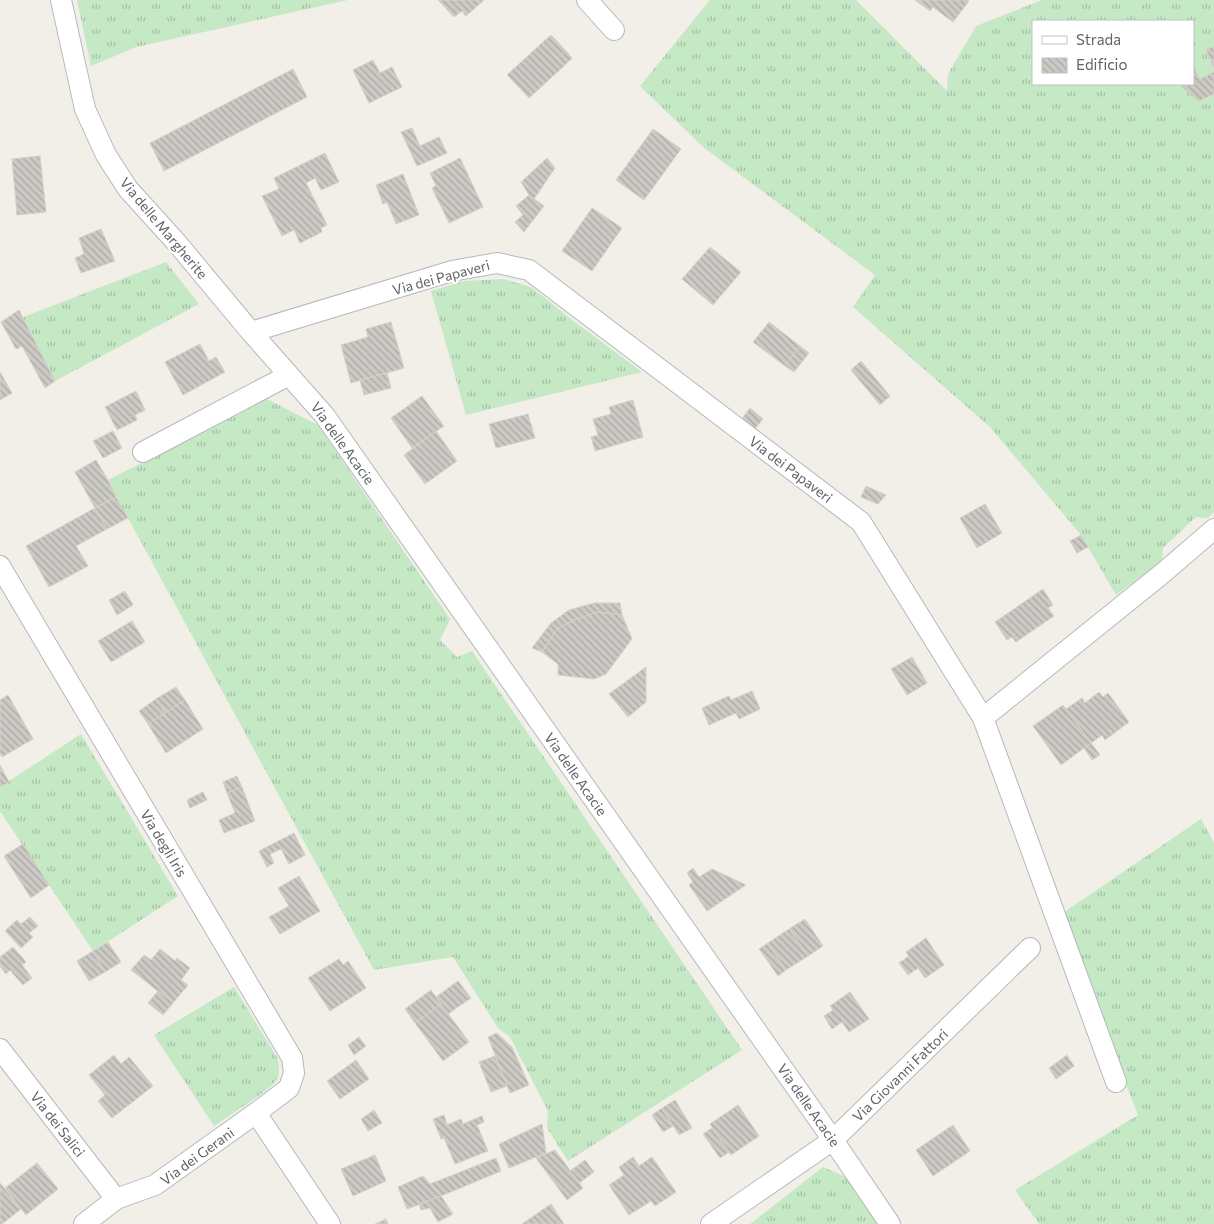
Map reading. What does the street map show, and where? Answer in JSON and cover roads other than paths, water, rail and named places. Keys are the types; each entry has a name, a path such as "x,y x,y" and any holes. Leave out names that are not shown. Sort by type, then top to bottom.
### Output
{"street":[{"name":"Via delle Margherite","path":"61,0 85,109 106,155 128,189 176,242 251,332"},
{"path":"587,0 614,30"},
{"name":"Via dei Papaveri","path":"251,332 452,271 497,263 529,270 861,522 983,718 1116,1082"},
{"name":"Via delle Acacie","path":"251,332 325,416 890,1224"},
{"path":"143,452 289,375"},
{"path":"983,718 1163,573 1214,529"},
{"name":"Via degli Iris","path":"0,566 292,1058 294,1073 289,1088 256,1113"},
{"name":"Via Giovanni Fattori","path":"711,1224 833,1140 1030,948"},
{"name":"Via dei Salici","path":"0,1049 116,1199"},
{"path":"256,1113 330,1224"},
{"name":"Via dei Gerani","path":"84,1224 116,1199 155,1185 256,1113"}]}
